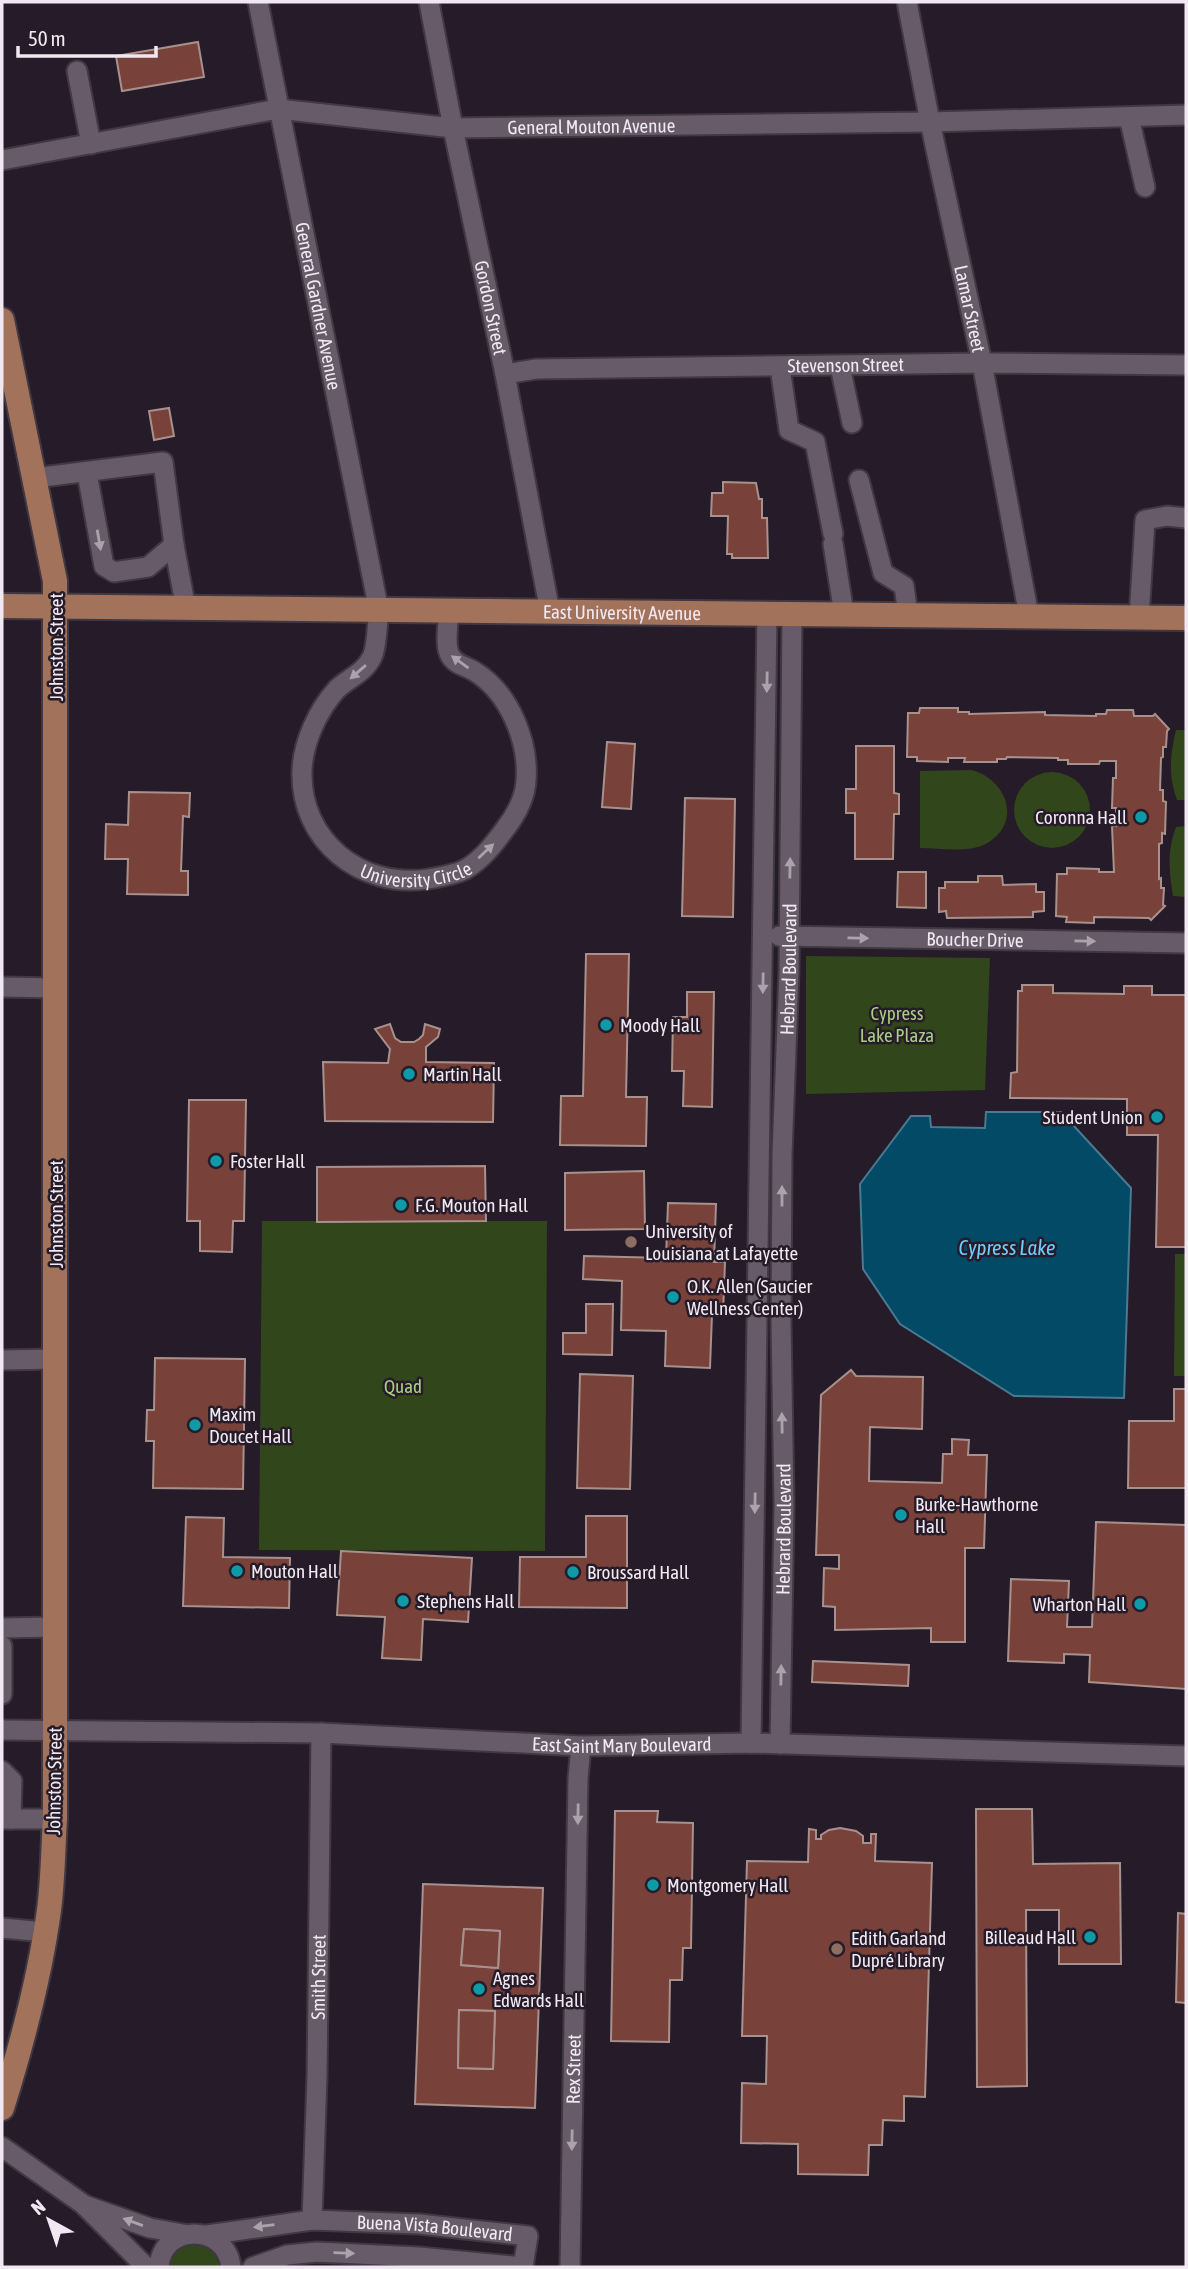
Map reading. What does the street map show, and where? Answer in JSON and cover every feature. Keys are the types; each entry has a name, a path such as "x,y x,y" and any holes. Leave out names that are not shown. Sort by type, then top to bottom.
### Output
{"main road":[{"name":"Johnston Street","path":"2,320 55,581 57,988 55,1819 50,1908 10,2047 2,2106"},
{"name":"East University Avenue","path":"2,606 1186,618"}],"street":[{"name":"General Gardner Avenue","path":"258,2 379,611"},
{"name":"Gordon Street","path":"429,2 505,374 550,612"},
{"name":"Lamar Street","path":"907,2 982,363 1028,616"},
{"path":"77,71 91,144"},
{"name":"General Mouton Avenue","path":"2,160 278,109 453,128 930,122 1186,115"},
{"path":"1129,117 1145,187"},
{"name":"Stevenson Street","path":"505,374 536,369 982,363 1186,365"},
{"path":"840,366 852,422"},
{"path":"780,367 789,429 815,442 844,614"},
{"path":"34,478 163,462 186,609"},
{"path":"87,473 104,566 114,572 148,567 174,545"},
{"path":"859,480 883,573 904,586 908,615"},
{"path":"1139,618 1145,520 1167,516 1186,518"},
{"name":"University Circle","path":"379,611 374,655 365,668 337,690 319,715 306,743 302,770 304,799 314,825 332,849 356,869 384,878 413,881 464,870 490,849 516,814 526,785 527,753 507,706 476,672 456,663 449,653 449,611"},
{"name":"Hebrard Boulevard","path":"751,1743 766,749 779,614"},
{"name":"Hebrard Boulevard","path":"779,614 792,749 782,1155 784,1505 780,1744"},
{"path":"766,749 792,749"},
{"name":"Boucher Drive","path":"764,936 1186,943"},
{"path":"2,987 57,988"},
{"path":"757,1320 781,1322"},
{"path":"2,1360 56,1359"},
{"name":"Hebrard Boulevard","path":"753,1607 782,1608"},
{"path":"2,1628 55,1627"},
{"path":"2,1646 2,1694"},
{"name":"East Saint Mary Boulevard","path":"2,1730 321,1733 581,1746 751,1743 1186,1756"},
{"name":"Smith Street","path":"312,2220 317,2076 321,1733"},
{"name":"Rex Street","path":"570,2267 578,1778 581,1746"},
{"path":"2,1771 12,1781 7,1819 55,1819"},
{"path":"2,1928 45,1932"},
{"name":"Buena Vista Boulevard","path":"2,2147 83,2204 146,2267"},
{"name":"Buena Vista Boulevard","path":"83,2204 150,2228 183,2234 207,2235 312,2220 419,2224 528,2236 523,2267 419,2262 317,2252 287,2255 253,2267"},
{"path":"419,2224 419,2262"},
{"path":"159,2267 164,2249 183,2234"},
{"path":"207,2235 217,2240 225,2249 230,2267"}],"green space":[{"path":"1176,730 1186,730 1186,800 1177,800 1172,782 1171,757"},
{"path":"971,770 983,774 993,782 1006,801 1005,823 999,833 989,842 974,848 920,848 920,771"},
{"path":"1045,772 1059,772 1073,778 1084,789 1090,810 1087,825 1079,837 1059,848 1045,848 1031,842 1020,831 1014,817 1014,803 1020,789 1031,778"},
{"path":"1186,826 1186,897 1173,896 1171,844 1176,827"},
{"name":"Cypress Lake Plaza","path":"806,956 990,958 985,1090 806,1094"},
{"name":"Quad","path":"262,1221 547,1221 545,1551 259,1550"},
{"path":"1175,1254 1186,1254 1186,1376 1174,1376"},
{"path":"184,2242 211,2244 224,2267 166,2267 166,2263"}],"water":[{"name":"Cypress Lake","path":"986,1112 1061,1112 1131,1188 1124,1398 1014,1396 900,1324 863,1269 860,1184 911,1116 930,1116 931,1127 985,1128"}],"building":[{"path":"198,42 204,77 122,91 116,56"},
{"path":"169,408 174,436 154,440 149,411"},
{"path":"723,482 756,483 759,499 762,499 762,518 767,518 768,558 732,558 732,554 727,554 728,516 711,516 712,493 723,493"},
{"name":"Coronna Hall","path":"920,708 958,708 958,712 969,714 1045,712 1045,715 1096,716 1106,714 1107,710 1133,710 1134,716 1155,714 1169,729 1161,758 1160,790 1163,790 1163,801 1166,802 1165,834 1162,833 1162,843 1159,844 1159,879 1161,878 1161,888 1164,888 1165,906 1151,920 1094,917 1094,923 1066,922 1067,917 1056,916 1057,874 1067,874 1067,868 1114,872 1112,826 1116,826 1116,808 1112,808 1116,761 1068,764 1068,760 1058,758 1007,757 997,759 997,762 964,762 965,758 948,758 948,762 917,761 917,757 907,757 908,713 919,713"},
{"path":"607,742 635,744 631,809 602,807"},
{"path":"856,746 894,746 894,793 899,794 899,814 894,814 893,859 855,859 855,813 846,813 846,789 856,789"},
{"path":"129,792 190,793 189,817 183,816 181,871 188,871 188,895 127,894 128,859 105,859 106,824 128,825"},
{"path":"685,798 735,799 733,917 682,916"},
{"path":"898,872 926,872 926,908 897,907"},
{"path":"978,876 1002,876 1003,885 1036,884 1036,892 1044,892 1044,911 1033,912 1033,917 947,918 946,911 939,912 939,888 945,888 945,882 978,882"},
{"name":"Moody Hall","path":"586,954 629,954 626,1097 647,1097 646,1146 560,1145 561,1096 583,1096"},
{"name":"Student Union","path":"1022,985 1053,985 1053,993 1124,994 1124,986 1152,986 1152,995 1186,995 1186,1247 1156,1247 1158,1135 1127,1135 1127,1099 1010,1098 1011,1073 1017,1072 1018,991 1022,991"},
{"path":"687,992 714,992 712,1107 683,1106 684,1071 672,1071 673,1017 687,1017"},
{"name":"Martin Hall","path":"390,1024 395,1038 401,1042 414,1042 419,1039 423,1035 425,1024 440,1029 438,1037 426,1047 426,1062 494,1063 493,1122 325,1121 323,1062 388,1063 390,1049 375,1029"},
{"name":"Foster Hall","path":"189,1100 246,1100 244,1221 233,1221 232,1252 200,1251 200,1221 187,1221"},
{"name":"F.G. Mouton Hall","path":"485,1166 486,1221 317,1222 317,1167"},
{"path":"644,1171 645,1229 565,1230 565,1173"},
{"name":"O.K. Allen (Saucier Wellness Center)","path":"668,1203 716,1204 714,1262 725,1262 723,1314 712,1314 710,1368 665,1366 666,1331 621,1330 622,1281 583,1279 584,1256 666,1258"},
{"path":"586,1304 613,1304 612,1355 563,1354 563,1333 586,1333"},
{"name":"Maxim Doucet Hall","path":"155,1358 245,1359 243,1489 153,1488 154,1441 146,1441 147,1410 154,1410"},
{"name":"Burke-Hawthorne Hall","path":"851,1370 856,1376 923,1377 922,1429 870,1427 869,1481 942,1483 943,1454 952,1454 952,1439 969,1440 968,1455 987,1455 984,1548 965,1548 965,1642 931,1642 931,1628 835,1630 835,1607 823,1606 824,1568 839,1569 839,1555 816,1555 821,1395"},
{"path":"580,1374 633,1376 630,1489 577,1488"},
{"path":"1174,1389 1186,1389 1186,1488 1128,1488 1129,1421 1174,1421"},
{"name":"Broussard Hall","path":"586,1516 627,1516 627,1608 519,1607 520,1557 586,1557"},
{"name":"Mouton Hall","path":"186,1517 224,1518 223,1557 290,1558 289,1608 183,1606"},
{"name":"Wharton Hall","path":"1096,1522 1186,1525 1186,1689 1089,1682 1090,1655 1064,1654 1064,1663 1008,1661 1011,1579 1069,1581 1067,1627 1092,1627"},
{"name":"Stephens Hall","path":"341,1551 472,1558 468,1622 423,1619 421,1660 382,1658 385,1617 337,1615"},
{"path":"813,1661 909,1665 908,1686 812,1682"},
{"name":"Billeaud Hall","path":"976,1809 1032,1809 1033,1864 1120,1863 1121,1964 1059,1964 1059,1910 1026,1910 1027,2086 977,2087"},
{"name":"Montgomery Hall","path":"615,1811 658,1811 657,1822 693,1823 691,1948 683,1948 682,1980 670,1980 669,2042 611,2041"},
{"name":"Edith Garland Dupré Library","path":"840,1828 856,1831 863,1836 863,1843 871,1843 871,1834 876,1834 875,1861 932,1863 925,2097 904,2096 904,2121 883,2120 882,2145 869,2145 868,2175 798,2174 798,2144 741,2143 742,2083 766,2084 767,2036 742,2036 747,1861 808,1862 809,1829 816,1830 816,1839 821,1839 821,1835 829,1830"},
{"name":"Agnes Edwards Hall","path":"423,1884 543,1888 535,2108 415,2104","holes":["464,1929 500,1931 498,1968 461,1965","459,2010 495,2011 493,2069 458,2068"]},
{"path":"1178,1913 1186,1914 1186,2003 1176,2002"},
{"path":"464,1929 500,1931 498,1968 461,1965"},
{"path":"459,2010 495,2011 493,2069 458,2068"}],"place":[{"name":"Coronna Hall","path":"1141,817"},
{"name":"Moody Hall","path":"606,1025"},
{"name":"Martin Hall","path":"409,1074"},
{"name":"Student Union","path":"1157,1117"},
{"name":"Foster Hall","path":"216,1161"},
{"name":"F.G. Mouton Hall","path":"401,1205"},
{"name":"University of Louisiana at Lafayette","path":"631,1242"},
{"name":"O.K. Allen (Saucier Wellness Center)","path":"673,1297"},
{"name":"Maxim Doucet Hall","path":"195,1425"},
{"name":"Burke-Hawthorne Hall","path":"901,1515"},
{"name":"Mouton Hall","path":"237,1571"},
{"name":"Broussard Hall","path":"573,1572"},
{"name":"Stephens Hall","path":"403,1601"},
{"name":"Wharton Hall","path":"1140,1604"},
{"name":"Montgomery Hall","path":"653,1885"},
{"name":"Billeaud Hall","path":"1090,1937"},
{"name":"Edith Garland Dupré Library","path":"837,1949"},
{"name":"Agnes Edwards Hall","path":"479,1989"}]}
